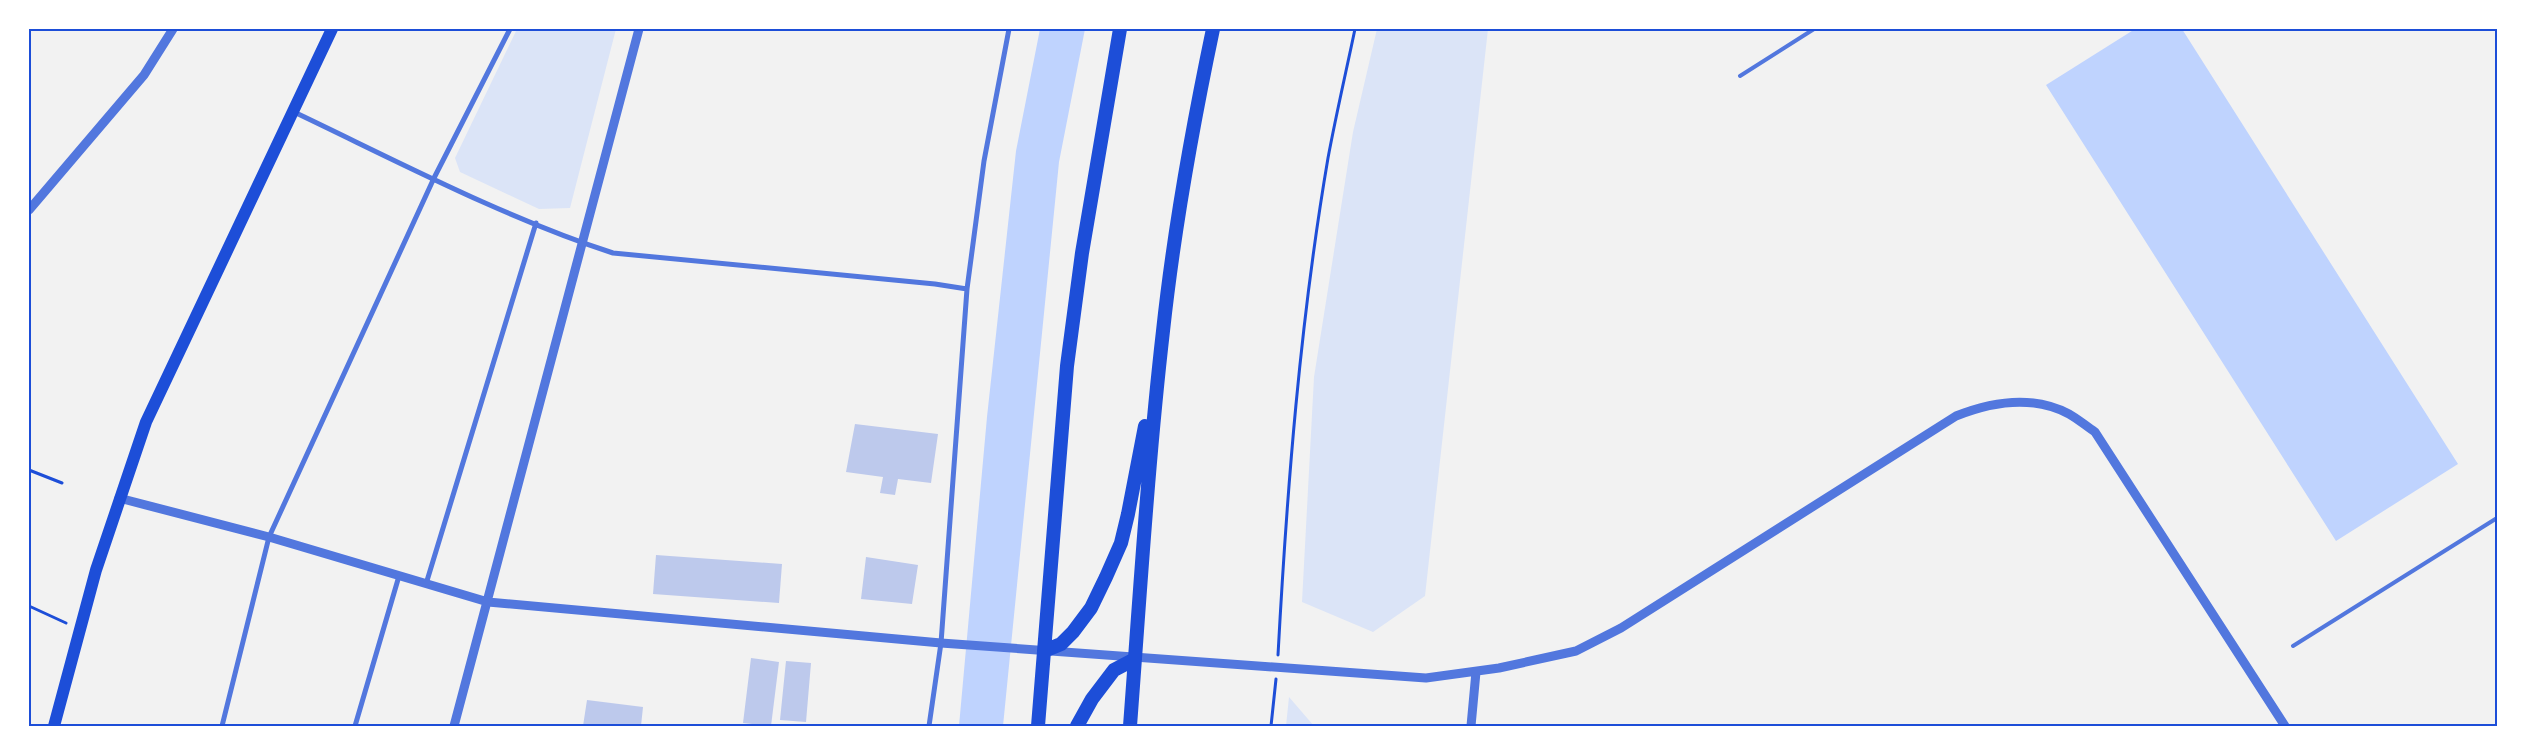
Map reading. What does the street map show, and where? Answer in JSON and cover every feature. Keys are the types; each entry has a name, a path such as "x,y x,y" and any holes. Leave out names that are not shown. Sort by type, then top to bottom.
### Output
{"highway":[{"path":"1038,726 1067,366 1082,253 1120,29"},
{"path":"1044,651 1061,644 1077,627 1090,608 1121,543 1135,483 1163,332 1194,120 1213,29"},
{"path":"1130,726 1148,484 1163,332"},
{"path":"1077,726 1092,700 1114,670 1135,658"}],"main road":[{"path":"54,726 119,498 146,422 332,29"}],"street":[{"path":"29,210 144,75 174,29"},
{"path":"222,726 269,537 434,178 510,29"},
{"path":"454,726 639,29"},
{"path":"929,726 941,643 967,288 984,161 1009,29"},
{"path":"294,112 536,224 613,253 967,288"},
{"path":"426,584 536,224"},
{"path":"119,498 269,537 488,602 941,643 1426,678 1476,672 1576,651 1621,628 1956,416 1980,406 2002,402 2023,402 2047,406 2068,414 2095,432 2285,726"},
{"path":"355,726 399,576"},
{"path":"1470,726 1476,672"}],"lane":[{"path":"1740,76 1814,29"},
{"path":"2293,646 2497,518"}],"path":[{"path":"1271,726 1277,668 1284,537 1300,364 1328,158 1355,29"},
{"path":"29,470 62,483"},
{"path":"29,606 80,630"}],"shaded area":[{"path":"517,29 616,29 570,208 539,209 460,172 455,158"},
{"path":"1377,29 1488,29 1425,596 1373,632 1302,602 1314,377 1353,132"},
{"path":"1289,697 1314,726 1286,726"}],"water":[{"path":"1040,29 1085,29 1059,162 1003,726 959,726 987,417 1016,151"},
{"path":"2135,29 2182,29 2458,464 2336,541 2046,85"}],"building":[{"path":"855,424 938,434 931,483 898,479 895,495 880,493 883,477 846,472"},
{"path":"656,555 782,564 779,603 653,594"},
{"path":"866,557 918,565 912,604 861,599"},
{"path":"751,658 779,662 771,726 743,723"},
{"path":"786,661 811,663 806,722 780,720"},
{"path":"587,700 643,707 641,726 583,726"}]}
